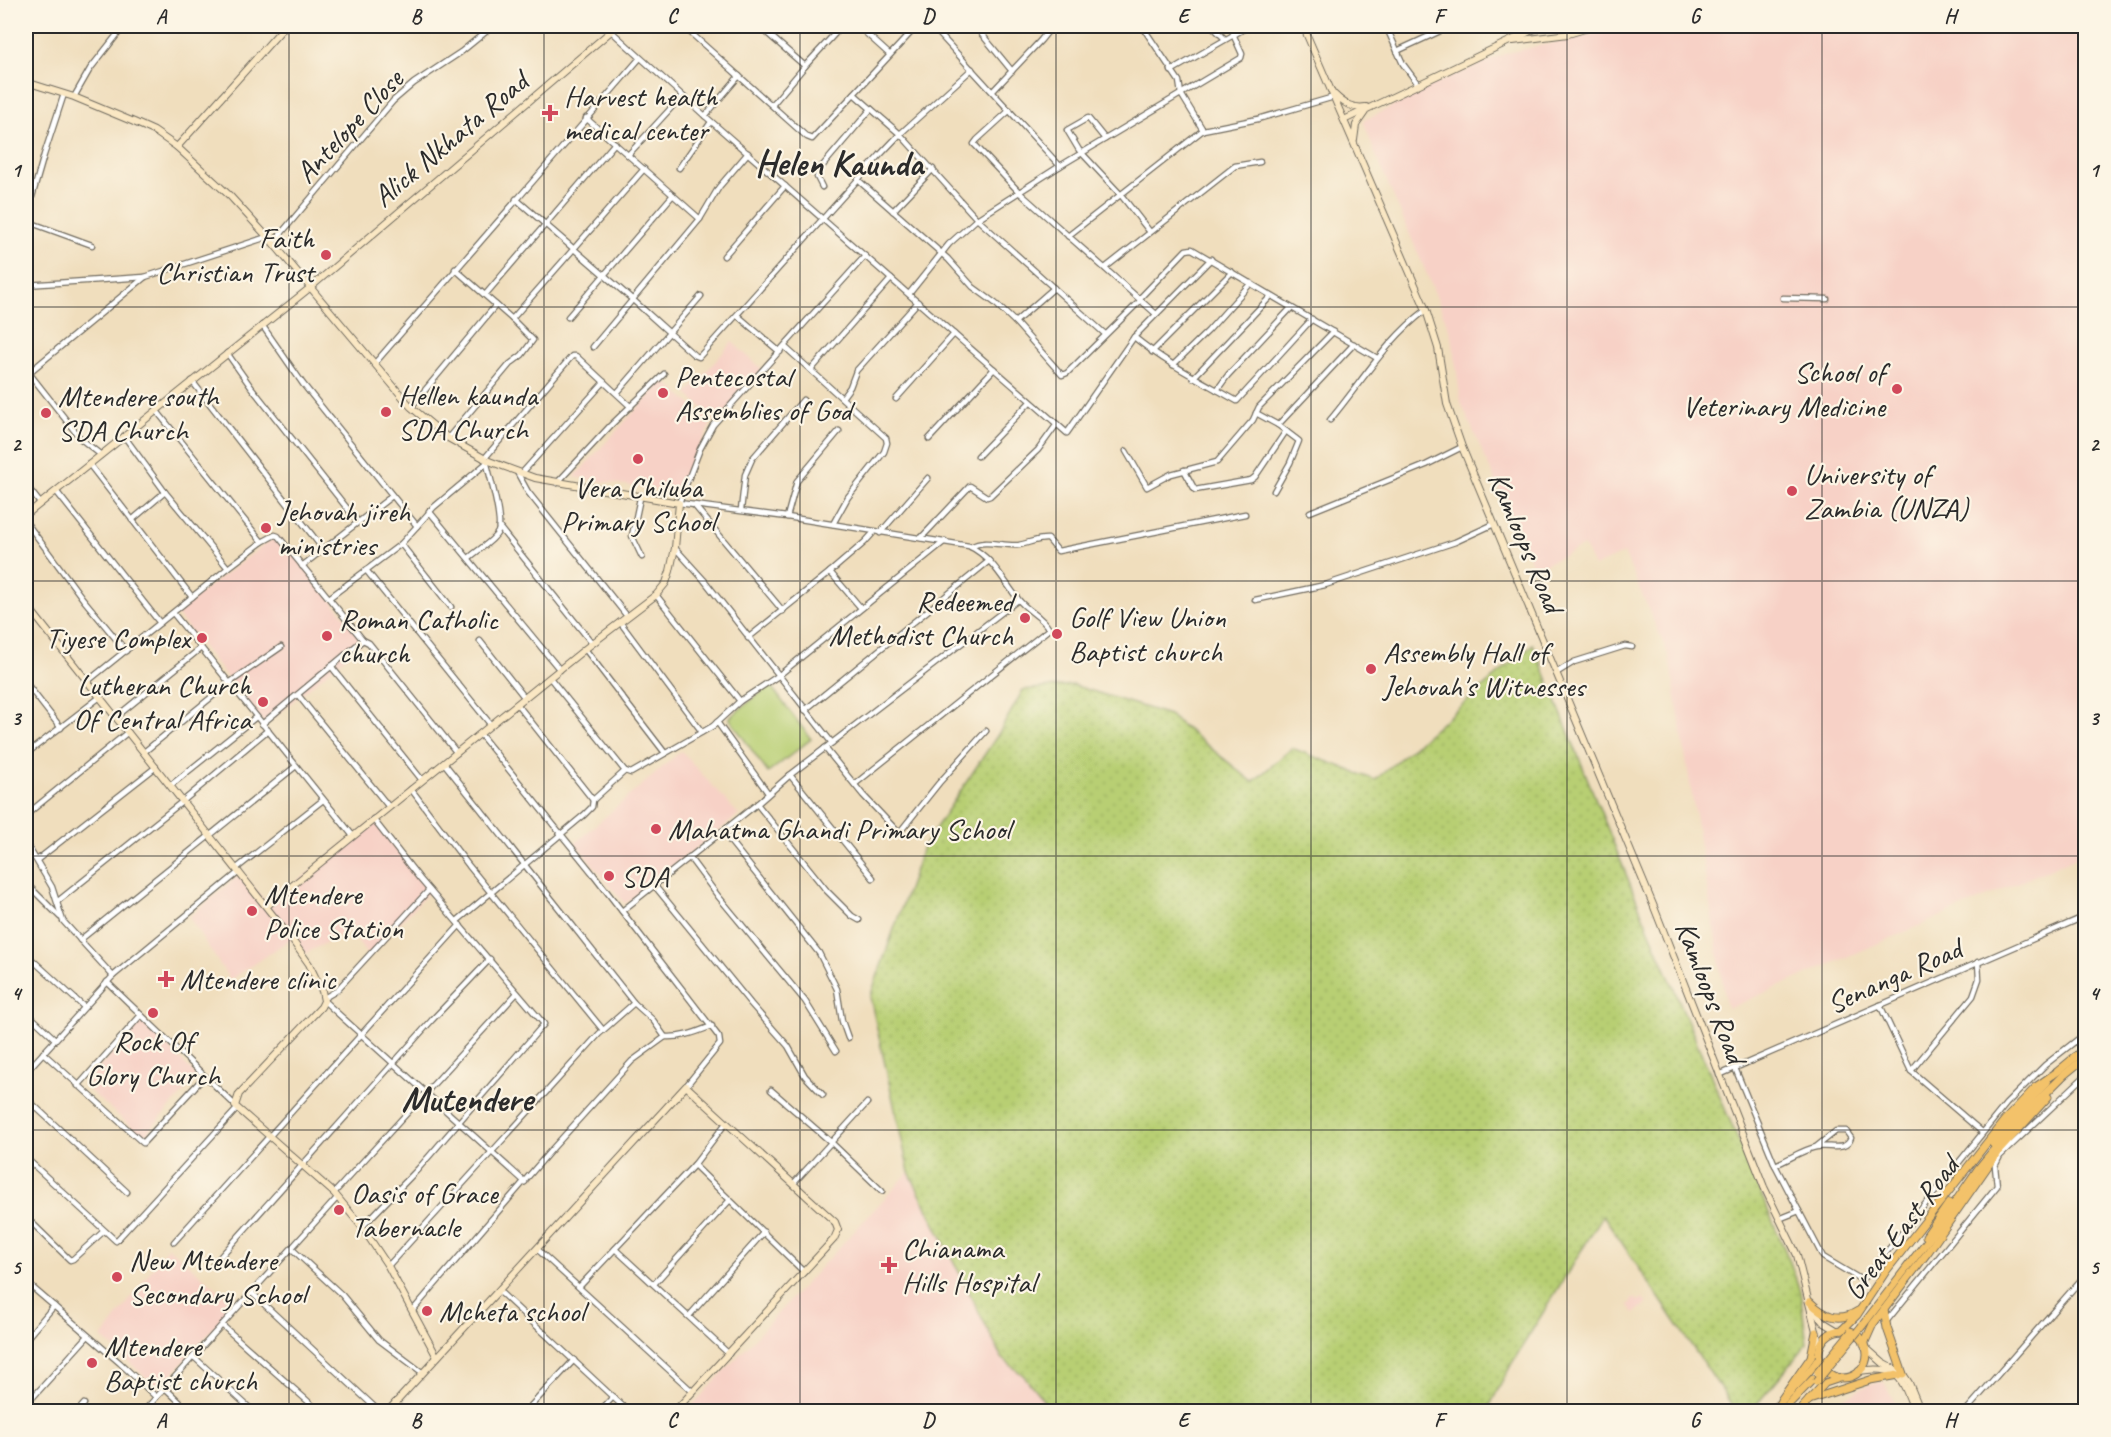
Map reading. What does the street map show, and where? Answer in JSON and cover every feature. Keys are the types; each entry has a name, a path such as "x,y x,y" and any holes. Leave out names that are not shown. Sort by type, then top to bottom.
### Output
{"main road":[{"path":"177,147 285,26"},
{"name":"Alick Nkhata Road","path":"26,515 311,287 617,26"},
{"name":"Kamloops Road","path":"1303,26 1426,310 1438,348 1449,414 1462,447 1654,906 1764,1187 1800,1264 1820,1347"},
{"path":"1344,120 1541,26"},
{"path":"1507,41 1568,34 1594,26"},
{"path":"26,82 74,97 154,131 177,147 230,196 273,243 411,407 448,438 487,462 519,473 558,483 679,503 675,548 669,577 656,595 592,643 267,906"},
{"path":"1330,86 1343,102 1362,108 1372,106"},
{"path":"1354,142 1354,134 1360,117 1372,106"},
{"path":"26,604 267,906 309,964 324,1000 321,1007 239,1094 236,1107 336,1195 362,1227 388,1266 437,1357"},
{"name":"Great East Road","path":"1788,1412 1938,1227 1978,1169 2015,1124 2084,1052"},
{"name":"Great East Road","path":"1840,1330 1854,1319 1886,1271 1989,1138 2037,1086 2060,1075"},
{"name":"Great East Road","path":"1865,1346 1869,1331 1884,1310 1997,1154 2049,1097 2060,1075"},
{"path":"387,1412 686,1086 835,1222 838,1230 834,1239 674,1412"},
{"path":"1810,1304 1824,1314 1838,1318 1852,1314 1863,1305"},
{"name":"Kamloops Road","path":"1810,1304 1823,1322 1840,1330"},
{"path":"1884,1310 1885,1323 1904,1386 1915,1412"},
{"path":"1781,1400 1802,1382 1819,1358 1820,1347 1828,1334 1840,1330 1853,1332 1883,1363 1902,1375 1921,1412"},
{"path":"1772,1412 1811,1357 1816,1332"},
{"path":"1798,1412 1825,1383 1854,1375 1859,1371 1865,1363 1865,1346"},
{"path":"1819,1358 1828,1372 1842,1377"},
{"path":"1859,1371 1880,1368 1902,1375"},
{"path":"1809,1400 1870,1380 1902,1375"},
{"name":"Great East Road","path":"1781,1412 1814,1380"},
{"path":"395,1403 404,1412"}],"street":[{"path":"74,97 90,69 124,26"},
{"name":"Antelope Close","path":"273,243 393,101 414,83 461,52 493,26"},
{"path":"683,26 812,139 917,26"},
{"path":"691,32 697,26"},
{"path":"761,26 805,66"},
{"path":"772,105 843,26"},
{"path":"858,26 889,54"},
{"path":"932,26 1060,166"},
{"path":"975,26 1012,71"},
{"path":"993,91 1051,26"},
{"path":"1142,26 1181,87 1181,94 1203,130"},
{"path":"1212,26 1225,39"},
{"path":"1171,71 1249,26"},
{"path":"1386,26 1403,64 1418,84"},
{"path":"1397,51 1451,26"},
{"path":"611,31 711,122 1067,433 1134,337 1211,259"},
{"path":"909,294 941,254 977,219 1060,166 1241,58 1242,54 1233,34"},
{"path":"375,363 640,58"},
{"path":"516,199 604,274 694,356 699,357 900,134 972,69"},
{"path":"705,116 739,76"},
{"path":"64,94 26,219 92,245"},
{"path":"854,94 900,134 977,219 1105,334"},
{"path":"628,155 682,96"},
{"path":"1068,236 1203,130 1258,119 1334,97"},
{"path":"822,187 817,177 819,170 872,109"},
{"path":"1010,110 975,144 1020,193 1156,314"},
{"path":"1105,139 1088,117 1067,130 1082,153 1121,195 1150,232"},
{"path":"586,118 700,219"},
{"path":"679,168 711,122"},
{"path":"485,295 615,143"},
{"path":"593,348 700,219 719,187 748,153"},
{"path":"1105,268 1235,166 1260,162"},
{"path":"513,319 644,169"},
{"path":"893,211 933,169"},
{"path":"858,180 952,263 973,287 1015,322 1062,375 1067,374 1188,249 1211,259 1377,358"},
{"path":"724,256 785,186"},
{"path":"568,317 673,195"},
{"path":"26,285 145,277 267,237"},
{"path":"855,784 1047,632 1048,626 1018,600 989,561 971,547 741,510 679,503 700,449 713,425 865,256"},
{"path":"448,438 510,364 532,342 533,338 455,269"},
{"path":"1152,352 1232,272"},
{"path":"101,455 81,439 27,374 145,277"},
{"path":"811,370 891,279"},
{"path":"1173,365 1208,332 1251,283"},
{"path":"1015,322 1054,288"},
{"path":"617,393 702,296"},
{"path":"1193,378 1271,296"},
{"path":"1783,298 1827,299"},
{"path":"842,398 850,387 856,371 918,302"},
{"path":"411,407 496,305"},
{"path":"1217,390 1228,375 1291,308"},
{"path":"1330,420 1377,358 1426,310"},
{"path":"738,316 780,352"},
{"path":"1134,337 1152,352 1193,378 1237,401 1312,319"},
{"path":"262,326 303,384 417,526"},
{"path":"1126,451 1147,487 1171,474 1212,464 1222,458 1256,413 1333,332"},
{"path":"896,399 954,334"},
{"path":"1278,425 1354,344"},
{"path":"784,347 882,434 887,443 884,452 848,497 833,524"},
{"path":"227,353 250,387 358,522"},
{"path":"329,598 400,544 429,511 487,462 572,356 576,356 631,407"},
{"path":"929,439 993,369"},
{"path":"558,483 611,425 664,374"},
{"path":"192,381 323,549"},
{"path":"604,382 519,473 528,492 627,616"},
{"path":"741,510 745,475 752,459 803,400"},
{"path":"978,456 1030,402"},
{"path":"156,410 262,542"},
{"path":"1256,413 1278,425 1298,440 1274,491"},
{"path":"921,538 970,486 987,497 990,496 1038,450 1057,424"},
{"path":"787,517 797,481 839,431"},
{"path":"1184,470 1195,490 1251,480 1286,431"},
{"path":"124,436 165,492 228,568"},
{"path":"1310,512 1426,465 1462,447"},
{"path":"487,462 494,490 499,527 592,643"},
{"path":"89,464 192,597"},
{"path":"880,533 928,478"},
{"path":"26,485 40,503"},
{"path":"56,491 160,623"},
{"path":"132,520 165,492"},
{"path":"302,566 392,496"},
{"path":"640,498 632,536 642,557"},
{"path":"693,505 783,611"},
{"path":"429,511 560,670"},
{"path":"971,547 983,543 1005,546 1020,545 1044,538 1048,539 1058,551 1245,514"},
{"path":"26,522 82,599 126,651"},
{"path":"1255,600 1325,585 1455,542 1494,524"},
{"path":"469,558 495,535 499,527"},
{"path":"748,638 865,543 874,532"},
{"path":"88,681 262,542 271,536 278,536 363,640 369,643 457,753"},
{"path":"550,678 625,771 631,773 717,722 740,700 777,676 945,541"},
{"path":"400,544 451,607"},
{"path":"675,548 704,580 777,676 832,743"},
{"path":"805,710 989,561"},
{"path":"366,570 491,725"},
{"path":"830,572 861,608"},
{"path":"656,595 740,700"},
{"path":"622,911 790,775 1018,600"},
{"path":"173,613 353,836"},
{"path":"620,622 702,732"},
{"path":"262,724 363,640"},
{"path":"480,641 525,698"},
{"path":"1556,673 1574,662 1625,645 1632,647"},
{"path":"144,752 229,683 281,647"},
{"path":"116,717 201,648"},
{"path":"585,649 665,753"},
{"path":"331,666 422,780"},
{"path":"26,683 61,728"},
{"path":"298,694 389,807"},
{"path":"26,753 100,697"},
{"path":"517,704 593,800"},
{"path":"171,785 256,717"},
{"path":"717,722 768,793"},
{"path":"58,901 268,730"},
{"path":"825,748 875,809 899,833 939,783 986,731"},
{"path":"26,815 128,732"},
{"path":"480,734 622,911 712,1026 721,1041 686,1086"},
{"path":"444,762 634,1003 653,1020 665,1037"},
{"path":"80,940 296,766"},
{"path":"37,860 156,767"},
{"path":"174,1242 361,1036 458,923 491,891 592,807 593,800 625,771"},
{"path":"790,775 873,878"},
{"path":"411,789 469,866 603,1030"},
{"path":"26,1072 113,976 323,800"},
{"path":"757,804 827,891 859,920"},
{"path":"362,1227 459,1123 544,1024 429,890 373,819"},
{"path":"722,831 819,953 837,989 842,1021 848,1038"},
{"path":"26,843 58,901 62,918"},
{"path":"689,857 718,896 805,1001 836,1051"},
{"path":"26,883 62,918 113,976"},
{"path":"654,885 788,1046 806,1076 823,1095"},
{"path":"429,890 336,991 324,1000 393,1065 525,1182"},
{"name":"Senanga Road","path":"1719,1075 2085,916"},
{"path":"26,954 84,1007"},
{"path":"213,1265 490,959"},
{"path":"1911,1071 1973,996 1979,979 1978,962"},
{"path":"26,1158 114,1240 118,1240 236,1107 107,982"},
{"path":"143,1412 292,1249 336,1195 517,993"},
{"path":"388,1266 603,1030 634,1003"},
{"path":"1880,1005 1911,1071 1982,1132"},
{"path":"26,1012 55,1039"},
{"path":"78,1086 141,1015"},
{"path":"413,1310 632,1061 665,1037 687,1035 712,1026"},
{"path":"1735,1068 1775,1165 1823,1257 1860,1279 1865,1278 1982,1132 2023,1085 2085,1033"},
{"path":"2075,1041 2084,1052"},
{"path":"43,1053 142,1143 204,1077"},
{"path":"1885,1323 1997,1186 1995,1166 2000,1156 2085,1075"},
{"path":"771,1090 832,1143 882,1191"},
{"path":"26,1098 127,1192"},
{"path":"793,1184 867,1103"},
{"path":"580,1286 694,1165 726,1123"},
{"path":"1775,1165 1816,1147 1836,1131 1846,1131 1851,1138 1845,1146 1816,1147"},
{"path":"694,1165 804,1272"},
{"path":"654,1284 729,1201"},
{"path":"1779,1219 1799,1211"},
{"path":"26,1217 70,1260 104,1231"},
{"path":"689,1316 764,1232"},
{"path":"292,1249 342,1295 379,1340 423,1373"},
{"path":"537,1249 692,1391"},
{"path":"615,1249 729,1354"},
{"path":"1965,1412 2085,1274"},
{"path":"26,1282 156,1397"},
{"path":"499,1291 629,1412"},
{"path":"252,1293 380,1412"},
{"path":"26,1339 54,1306"},
{"path":"223,1326 320,1412"},
{"path":"26,1405 88,1336"},
{"path":"194,1357 254,1412"},
{"path":"525,1412 574,1360"},
{"path":"165,1388 190,1412"},
{"path":"599,1412 613,1397"},
{"path":"77,1412 84,1404"}],"shaded area":[{"name":"University of Zambia (UNZA)","path":"1611,26 2085,26 2085,854 1727,1009 1669,656 1624,553 1594,567 1584,546 1534,569 1461,403 1452,337 1363,120 1430,86 1507,53 1596,33"},
{"path":"732,342 764,371 717,422 687,394"},
{"name":"Vera Chiluba Primary School","path":"663,380 712,422 677,493 574,477"},
{"path":"276,536 305,563 363,642 265,725 175,612"},
{"name":"Mahatma Ghandi Primary School","path":"681,751 739,815 625,904 575,843"},
{"path":"375,820 430,891 368,957 351,930 304,954 292,938 230,980 189,917 242,873 268,905"},
{"path":"142,1021 198,1077 143,1137 83,1085"},
{"name":"Chianama Hills Hospital","path":"909,1172 1002,1358 1024,1376 1052,1411 686,1412"},
{"path":"168,1247 235,1304 159,1389 102,1338"},
{"path":"1634,1298 1639,1301 1643,1298 1647,1304 1634,1313 1628,1305"},
{"path":"1884,1382 1899,1411 1818,1411 1872,1383"}],"green space":[{"path":"1533,644 1641,911 1790,1262 1800,1291 1807,1344 1751,1411 1736,1411 1603,1215 1512,1363 1487,1411 1052,1411 1024,1376 1002,1358 909,1172 870,997 923,847 999,733 1023,690 1073,685 1169,715 1253,782 1292,748 1375,780"},
{"path":"770,685 811,739 768,773 729,718"}],"place":[{"name":"Harvest health medical center","path":"550,113"},
{"name":"Faith Christian Trust","path":"326,255"},
{"name":"School of Veterinary Medicine","path":"1897,389"},
{"name":"Pentecostal Assemblies of God","path":"663,393"},
{"name":"Hellen kaunda SDA Church","path":"386,412"},
{"name":"Mtendere south SDA Church","path":"46,413"},
{"name":"Vera Chiluba Primary School","path":"638,459"},
{"name":"University of Zambia (UNZA)","path":"1792,491"},
{"name":"Jehovah jireh ministries","path":"266,528"},
{"name":"Redeemed Methodist Church","path":"1025,618"},
{"name":"Golf View Union Baptist church","path":"1057,634"},
{"name":"Roman Catholic church","path":"327,636"},
{"name":"Tiyese Complex","path":"202,638"},
{"name":"Assembly Hall of Jehovah's Witnesses","path":"1371,669"},
{"name":"Lutheran Church Of Central Africa","path":"263,702"},
{"name":"Mahatma Ghandi Primary School","path":"656,829"},
{"name":"SDA","path":"609,876"},
{"name":"Mtendere Police Station","path":"252,911"},
{"name":"Mtendere clinic","path":"166,979"},
{"name":"Rock Of Glory Church","path":"153,1013"},
{"name":"Oasis of Grace Tabernacle","path":"339,1210"},
{"name":"Chianama Hills Hospital","path":"889,1265"},
{"name":"New Mtendere Secondary School","path":"117,1277"},
{"name":"Mcheta school","path":"427,1311"},
{"name":"Mtendere Baptist church","path":"92,1363"}],"district":[{"name":"Helen Kaunda","path":"839,163"},
{"name":"Mutendere","path":"467,1099"}]}
